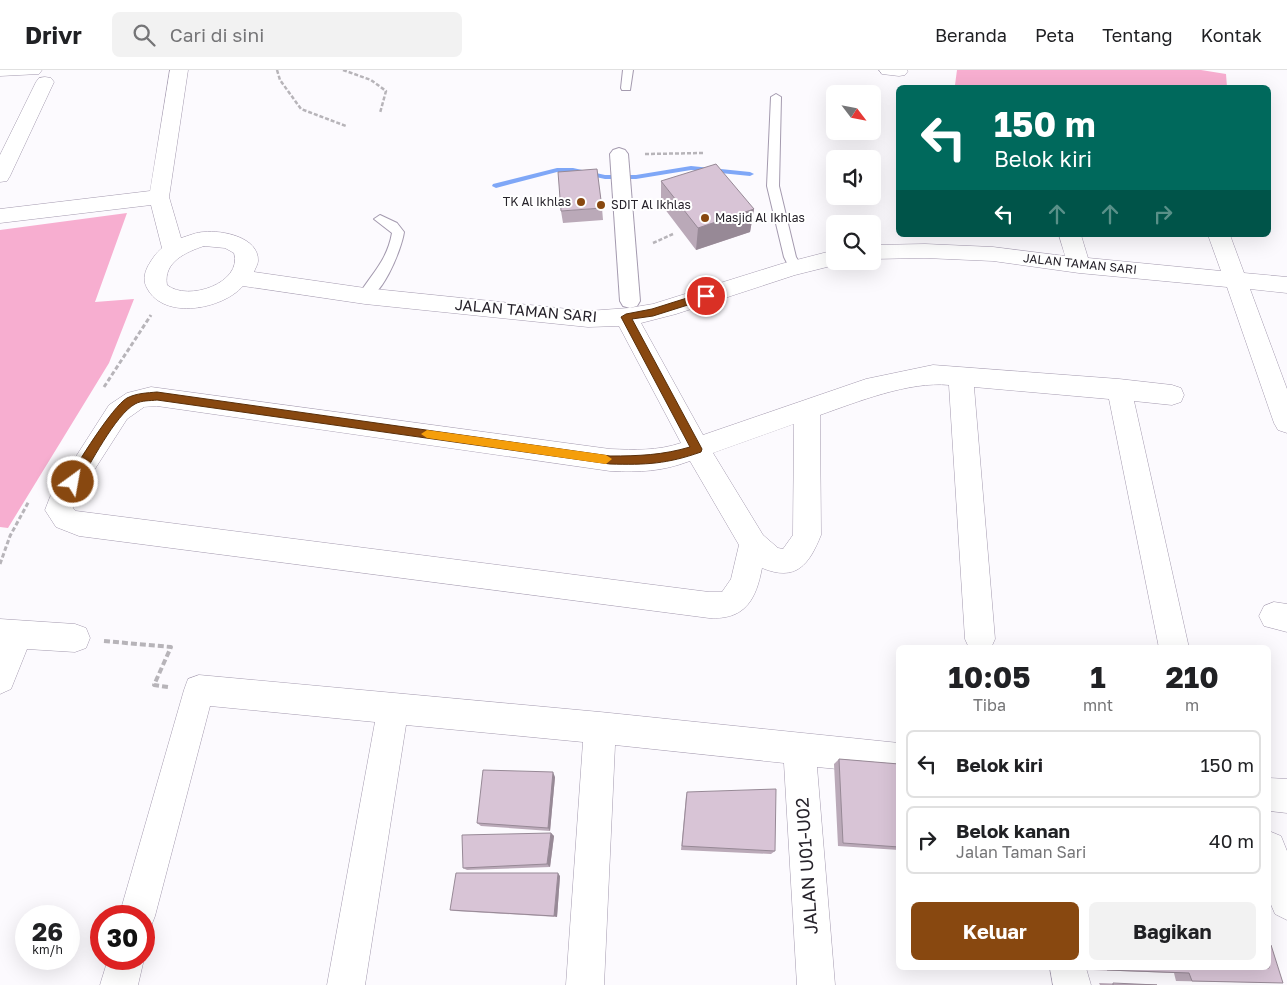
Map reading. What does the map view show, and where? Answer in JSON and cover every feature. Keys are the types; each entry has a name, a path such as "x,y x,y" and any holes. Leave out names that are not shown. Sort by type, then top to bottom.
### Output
{"street":[{"path":"174,250 159,197 179,70"},
{"path":"0,86 6,71 39,76 0,176"},
{"path":"620,169 628,309 697,449 753,544 768,558 775,561 785,562 793,559 804,545 806,535 807,409"},
{"path":"0,216 159,197"},
{"path":"1071,237 1079,265"},
{"path":"1220,237 1287,423"},
{"path":"204,239 219,239 233,242 242,248 247,257 247,267 240,278 228,289 211,297 192,301 175,300 162,294 155,284 155,273 161,261 174,250 188,243 204,239"},
{"name":"JALAN TAMAN SARI","path":"881,252 925,251 993,254 1079,265 1287,284"},
{"name":"JALAN TAMAN SARI","path":"240,278 365,296 588,319 628,309 653,312 826,260"},
{"path":"753,544 742,590 734,600 725,605 709,605 80,524 66,519 59,510 64,497 118,412 131,401 143,397 157,396 610,460 643,461 665,459 697,449 866,389 933,374 1172,395"},
{"path":"961,376 980,639"},
{"path":"1120,389 1173,645"},
{"path":"0,679 9,634 75,638"},
{"path":"140,905 199,690 600,728 896,759"},
{"path":"346,985 392,708"},
{"path":"585,985 600,728"},
{"name":"JALAN U01-U02","path":"799,748 816,985"},
{"path":"1271,795 1287,796"},
{"path":"1271,854 1287,902"},
{"path":"119,985 123,970"},
{"path":"1068,970 1072,985"}],"lane":[{"path":"626,88 628,70"},
{"path":"776,97 773,186 790,257 796,268"},
{"path":"365,296 378,280 391,257 397,240 398,232 380,219"}],"path":[{"path":"277,70 280,80 301,109 346,126"},
{"path":"343,70 370,80 386,91 380,112"},
{"path":"620,169 704,153"},
{"path":"106,384 149,317"},
{"path":"0,564 10,536 25,508"},
{"path":"75,638 171,647 154,685 199,690"}],"shaded area":[{"path":"957,70 1201,70 1226,74 1227,85 955,85"},
{"path":"127,213 95,302 134,299 109,363 8,528 0,527 0,230"}],"building":[{"path":"716,164 754,209 698,228 661,181"},
{"name":"TK Al Ikhlas","path":"597,169 602,208 561,211 558,172"},
{"path":"839,759 896,764 896,847 843,843"},
{"path":"483,770 553,772 548,828 477,823"},
{"path":"776,789 775,851 682,846 687,792"},
{"path":"551,833 547,864 463,868 462,835"},
{"path":"456,873 558,873 554,916 450,910"},
{"path":"1271,945 1283,983 1192,981 1189,973 1107,970 1271,970"},
{"path":"1113,983 1157,985 1113,985"}],"waterway":[{"path":"496,186 557,170 573,170 605,177 636,177 691,168 750,174"}],"slow traffic":[{"path":"427,434 606,459"}],"place":[{"name":"TK Al Ikhlas","path":"581,202"},
{"name":"SDIT Al Ikhlas","path":"601,205"},
{"name":"Masjid Al Ikhlas","path":"705,218"}],"route":[{"path":"73,482 118,412 131,401 143,397 157,396 610,460 643,461 665,459 697,449 626,317 653,312 706,296"}]}
